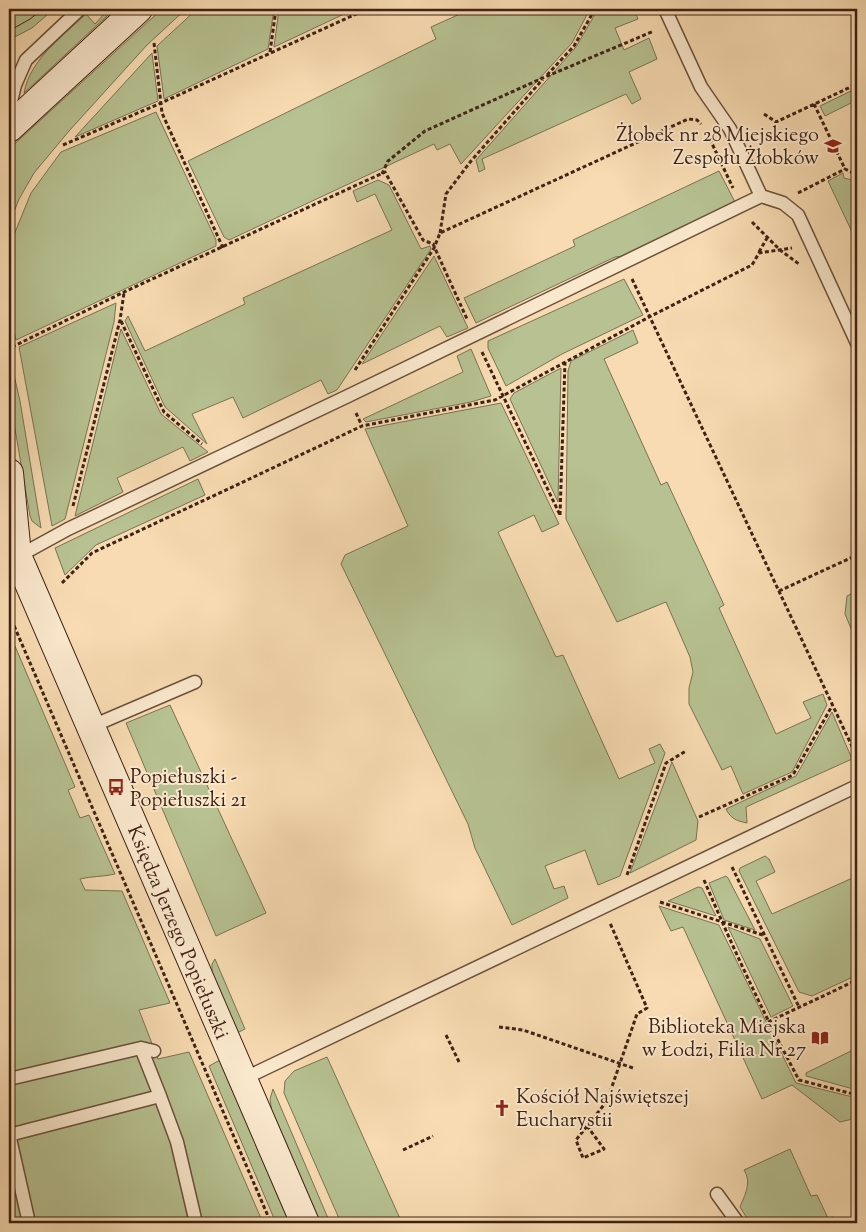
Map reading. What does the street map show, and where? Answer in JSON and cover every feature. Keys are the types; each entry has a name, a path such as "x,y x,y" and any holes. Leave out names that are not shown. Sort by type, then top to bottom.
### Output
{"street":[{"path":"9,128 138,9"},
{"name":"Księdza Jerzego Popiełuszki","path":"9,473 13,547 305,1223"}],"lane":[{"path":"9,110 16,80 26,60 80,9"},
{"path":"669,13 701,87 730,129 761,196"},
{"path":"13,547 68,529 761,196 784,203 798,215 857,343"},
{"path":"90,727 164,697 195,682"},
{"path":"243,1079 857,786"},
{"path":"141,1048 177,1142 196,1223"},
{"path":"9,1079 141,1048 154,1050"},
{"path":"29,1223 9,1135 160,1096"},
{"path":"717,1194 738,1223"}],"path":[{"path":"270,53 276,9"},
{"path":"63,145 161,103 366,9"},
{"path":"362,426 344,386 434,248 440,233 446,194 471,161 574,46 594,9"},
{"path":"12,347 124,292 383,173 388,162 425,132 545,77 669,13"},
{"path":"154,43 162,113 223,248"},
{"path":"764,114 776,122 857,84"},
{"path":"814,104 845,169 853,173 857,171"},
{"path":"440,233 688,119 698,120 704,126 747,217 780,250 806,270"},
{"path":"784,203 805,188 845,169"},
{"path":"62,583 92,553 362,426 495,400 752,264 768,238"},
{"path":"759,253 811,245"},
{"path":"624,262 857,757"},
{"path":"68,529 120,320 124,292"},
{"path":"120,320 164,412 218,457"},
{"path":"849,353 857,371"},
{"path":"560,515 565,362"},
{"path":"779,591 857,555"},
{"path":"9,614 271,1223"},
{"path":"699,817 794,775 832,706"},
{"path":"626,878 666,763 686,750"},
{"path":"724,851 800,1007"},
{"path":"696,864 768,1022 799,1080 857,1095"},
{"path":"658,901 764,935"},
{"path":"587,1126 604,1149 582,1158 576,1140 587,1126 607,1101 637,1014 647,1008 610,923"},
{"path":"768,1022 857,980"},
{"path":"499,1027 523,1030 633,1068"},
{"path":"446,1035 460,1064"},
{"path":"403,1150 433,1136"}],"green space":[{"path":"9,9 54,9 32,28 9,40"},
{"path":"162,9 186,9 147,45 69,131 34,173 19,199 9,225 9,149"},
{"path":"197,9 274,9 268,49 164,99 157,46"},
{"path":"279,9 340,9 342,15 274,47"},
{"path":"471,9 590,9 572,43 461,164 450,144 437,150 434,144 229,240 224,237 188,161 436,39 431,27"},
{"path":"598,9 634,9 638,19 615,28 624,50 649,38 657,59 629,72 641,99 632,104 626,94 482,159 485,169 479,172 476,160 576,47"},
{"path":"105,13 108,15 24,93 33,69 58,40 86,14 95,24"},
{"path":"152,53 158,101 75,137"},
{"path":"857,88 857,100 825,116 820,106"},
{"path":"156,112 216,240 216,246 16,340 9,311 9,247 31,193 61,152"},
{"path":"719,171 735,202 624,256 615,257 476,323 464,298 575,246 573,240"},
{"path":"843,173 844,178 852,180 857,177 857,230 852,232 828,181"},
{"path":"378,180 389,185 421,249 430,246 431,249 337,390 328,394 321,380 243,418 233,397 192,414 207,444 165,407 125,321 128,316 145,351 245,304 243,298 392,230 375,194 357,202 353,191"},
{"path":"434,256 468,328 447,337 440,326 362,364"},
{"path":"624,279 643,315 562,354 506,386 488,348 488,341"},
{"path":"116,303 114,322 65,519 52,526 19,347"},
{"path":"121,329 161,414 208,452 190,461 183,447 117,478 123,492 75,516"},
{"path":"633,330 638,343 604,359 661,485 667,482 724,605 719,608 776,734 811,718 803,702 823,694 827,705 792,772 743,794 731,766 722,770 689,704 689,688 693,672 690,657 666,602 617,622 566,519 568,371 571,361"},
{"path":"471,349 491,396 471,402 366,422 363,419 463,372 457,356"},
{"path":"9,353 20,401 41,528 32,521 30,516 9,394"},
{"path":"561,368 558,502 510,399 514,393"},
{"path":"501,403 559,524 542,532 534,515 498,532 556,657 563,655 619,779 655,763 649,749 660,744 665,753 620,876 598,885 585,850 545,866 554,889 564,886 568,898 512,925 475,848 468,824 341,564 345,555 408,526 365,429"},
{"path":"198,479 205,495 96,545 65,575 55,548"},
{"path":"857,591 857,643 845,614 847,596"},
{"path":"9,632 75,787 68,790 80,818 89,815 115,874 80,879 85,890 122,891 170,1003 139,1010 158,1059 189,1052 263,1223 9,1223"},
{"path":"170,705 266,913 216,936 126,723"},
{"path":"832,712 852,759 746,807 747,823 732,817 726,809 796,776"},
{"path":"672,762 698,821 696,840 630,873"},
{"path":"765,856 769,859 775,872 756,881 772,914 857,876 857,975 812,996 799,992 739,871 740,868"},
{"path":"726,876 755,930 724,920 709,883"},
{"path":"698,887 702,888 716,916 668,901"},
{"path":"659,906 719,925 796,1083 857,1098 857,1118 840,1122 792,1085 762,1099 683,927 671,931"},
{"path":"728,927 760,939 793,1006 771,1017"},
{"path":"215,959 245,1029 237,1033 212,975 212,964"},
{"path":"857,1048 857,1090 806,1076 806,1073"},
{"path":"327,1057 402,1223 341,1223 284,1093 285,1081 294,1071"},
{"path":"220,1060 290,1223 276,1223 209,1066"},
{"path":"273,1089 330,1223 319,1223 272,1113 270,1099"},
{"path":"790,1149 811,1196 817,1195 828,1218 833,1217 836,1223 750,1223 740,1207 748,1184 744,1170"}],"tram line":[{"path":"9,31 43,9"}],"place":[{"name":"Żłobek nr 28 Miejskiego Zespołu Żłobków","path":"833,146"},
{"name":"Popiełuszki - Popiełuszki 21","path":"116,787"},
{"name":"Biblioteka Miejska w Łodzi, Filia Nr 27","path":"820,1038"},
{"name":"Kościół Najświętszej Eucharystii","path":"502,1108"}]}
